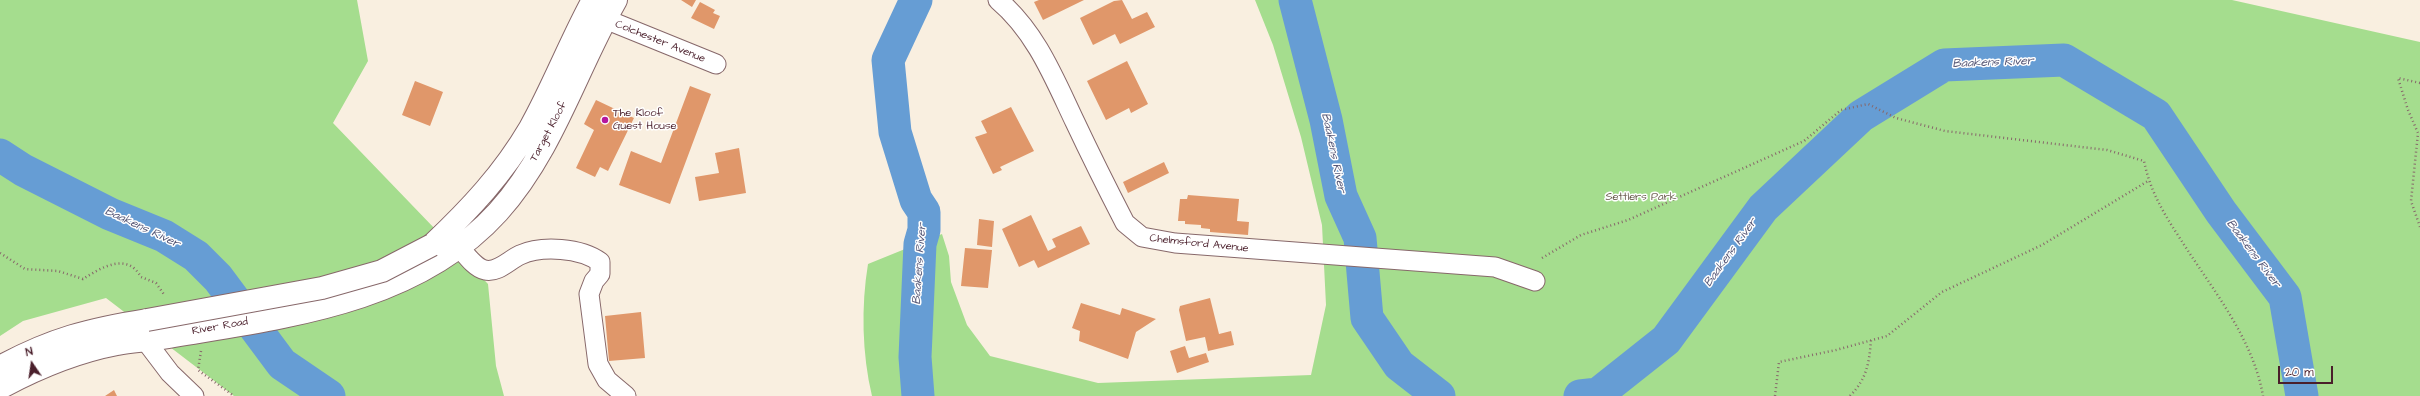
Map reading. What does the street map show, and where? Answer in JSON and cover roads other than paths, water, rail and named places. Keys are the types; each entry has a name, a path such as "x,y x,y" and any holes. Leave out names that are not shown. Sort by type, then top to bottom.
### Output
{"main road":[{"name":"Target Kloof","path":"436,253 501,172 530,128 593,0"},
{"name":"Target Kloof","path":"436,253 460,248 498,212 542,150 605,19 616,0"},
{"name":"River Road","path":"0,367 31,350 55,340 92,329 148,333 186,333 291,314 361,297 418,274 436,253"},
{"name":"River Road","path":"0,388 46,365 76,354 118,344 148,333 322,288 382,271 436,253"}],"street":[{"name":"Chelmsford Avenue","path":"998,0 1016,14 1026,27 1042,55 1125,223 1132,231 1142,237 1164,242 1495,267 1535,281"},
{"name":"Colchester Avenue","path":"605,19 716,64"},
{"path":"460,248 477,267 484,270 498,268 521,254 536,250 572,252 595,258 600,262 600,274 594,281 589,294 598,364 607,380 626,396"},
{"path":"148,333 170,373 194,396"}],"waterway":[{"name":"Baakens River","path":"916,0 888,60 895,132 916,200 924,212 924,230 920,244 915,357 918,396"},
{"name":"Baakens River","path":"1295,0 1326,120 1341,196 1360,238 1367,318 1399,365 1439,396"},
{"name":"Baakens River","path":"1580,396 1598,394 1666,340 1763,208 1861,116 1944,65 2064,60 2156,115 2221,212 2285,297 2302,396"},
{"name":"Baakens River","path":"0,155 23,170 110,214 164,236 196,256 218,278 282,364 329,396"}],"place":[{"name":"The Kloof Guest House","path":"605,120"}],"park label":[{"name":"Settlers Park","path":"1641,198"}]}
